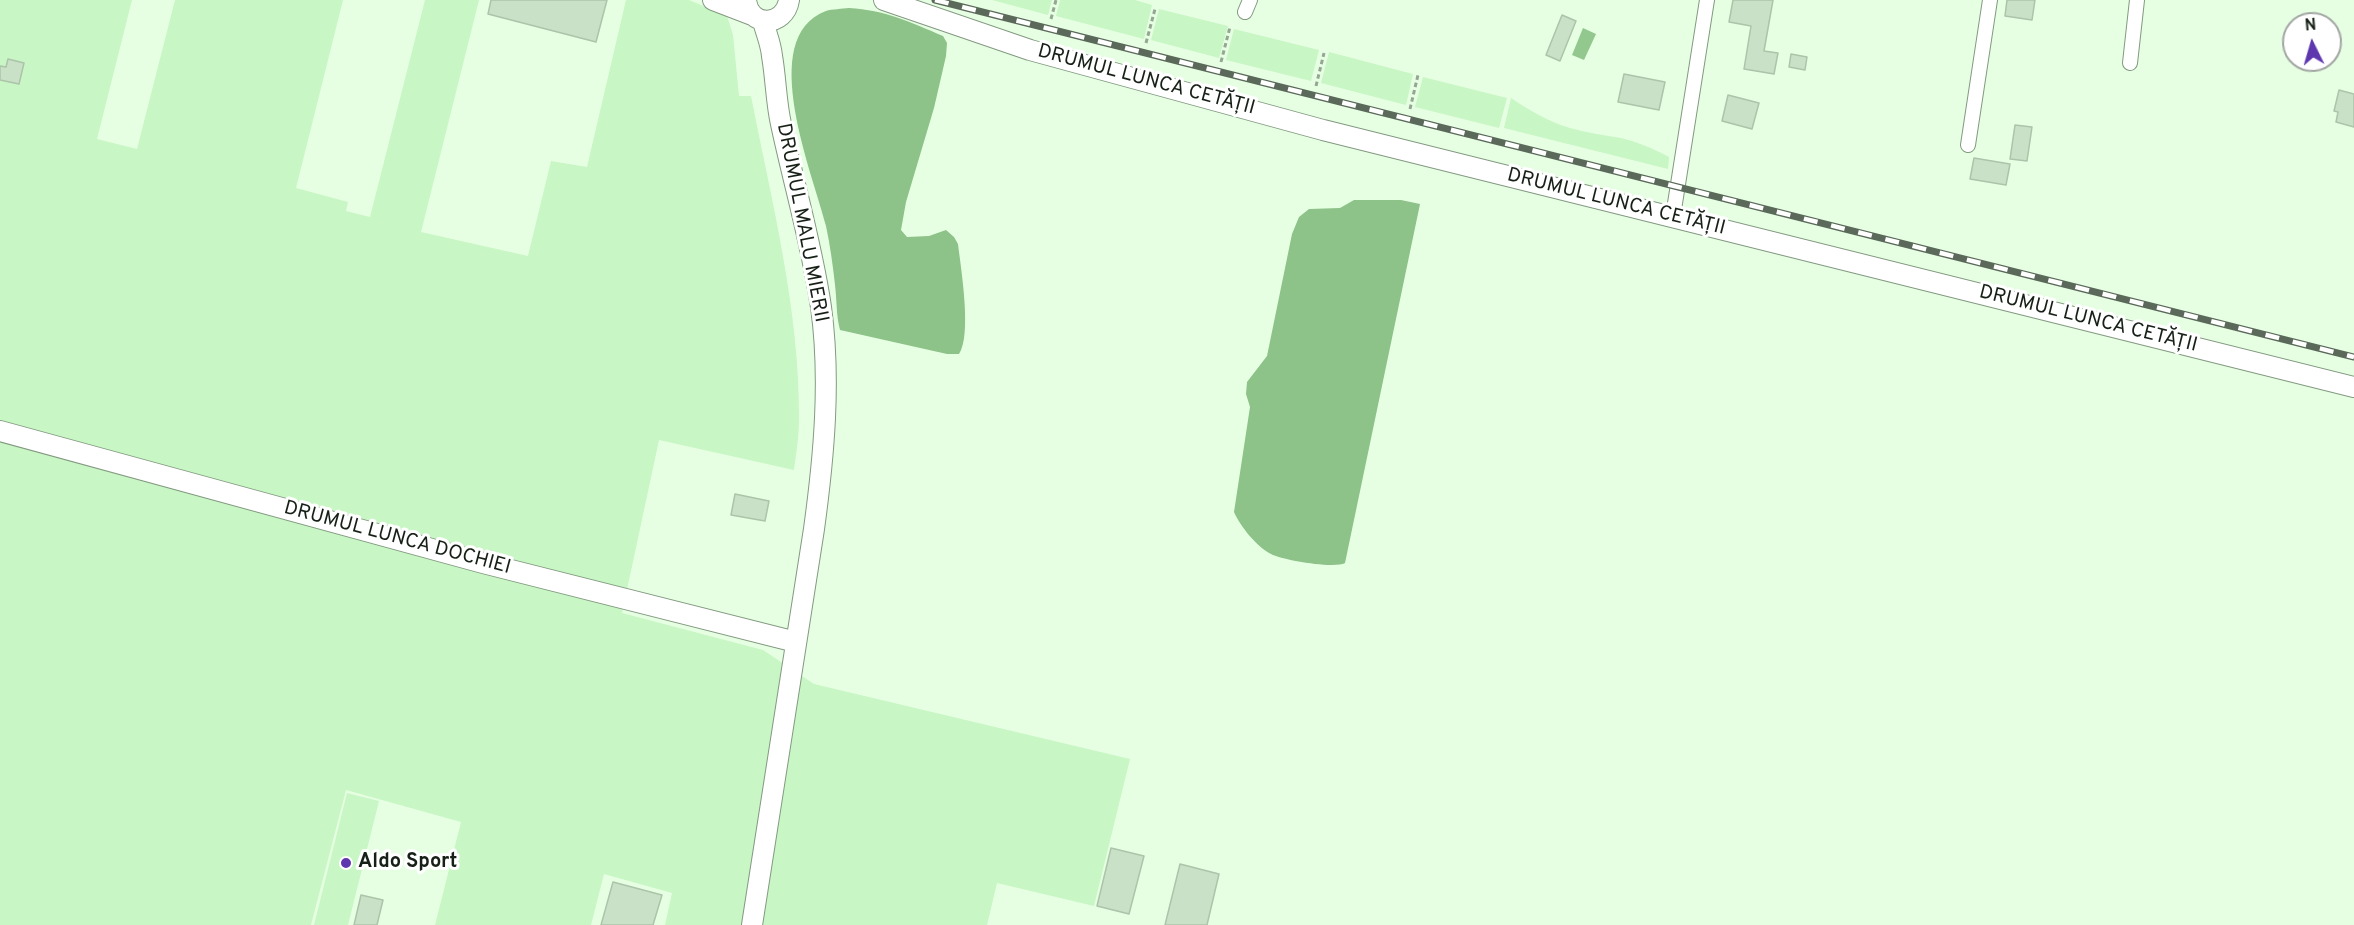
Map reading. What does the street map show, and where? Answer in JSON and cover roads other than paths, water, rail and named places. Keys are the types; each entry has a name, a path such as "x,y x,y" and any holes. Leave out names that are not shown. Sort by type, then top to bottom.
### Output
{"street":[{"path":"713,0 769,11 806,0"},
{"name":"DRUMUL LUNCA CETĂȚII","path":"884,0 1008,42 1323,130 2354,387"},
{"path":"1673,216 1707,0"},
{"path":"1968,144 1990,0"},
{"path":"2130,63 2137,0"},
{"name":"DRUMUL MALU MIERII","path":"752,925 819,487 825,409 825,347 816,274 778,106 769,11"},
{"name":"DRUMUL LUNCA DOCHIEI","path":"0,431 483,563 796,642"}],"railway":[{"path":"935,0 2354,357"}],"place":[{"name":"Aldo Sport","path":"346,863"}]}
